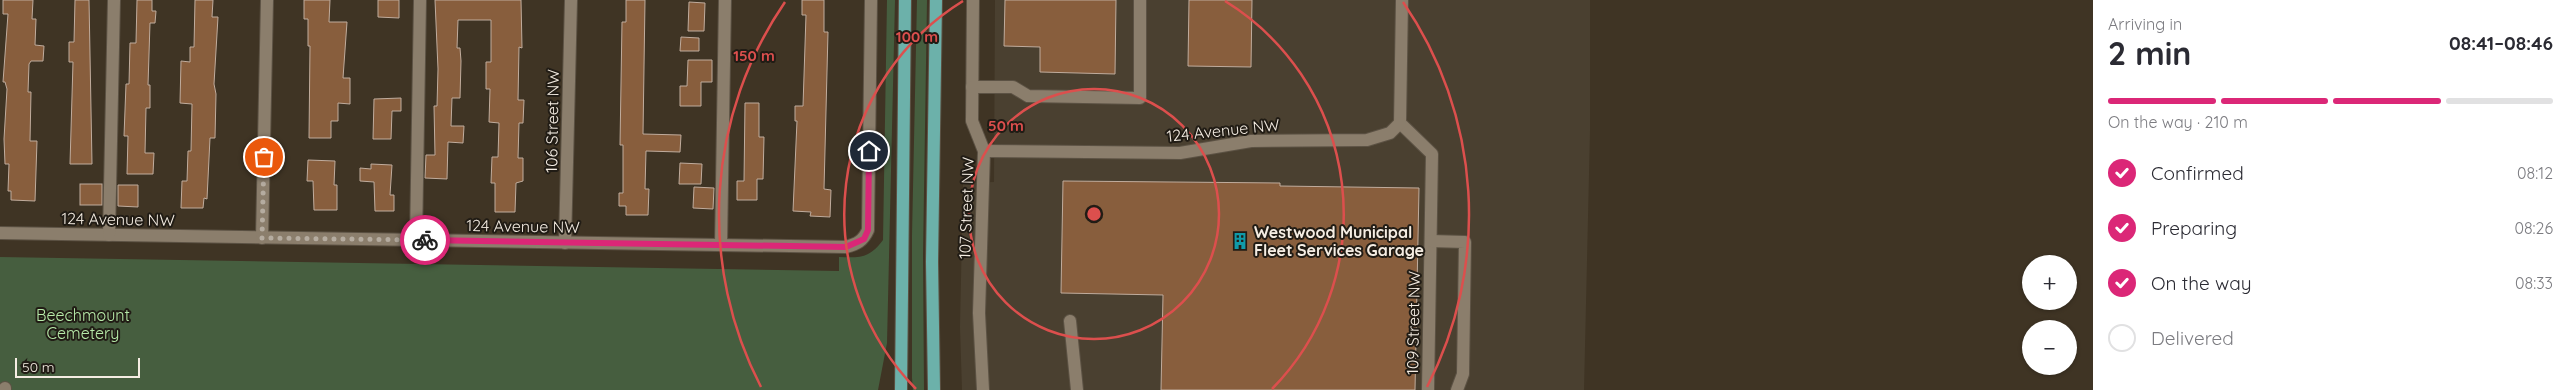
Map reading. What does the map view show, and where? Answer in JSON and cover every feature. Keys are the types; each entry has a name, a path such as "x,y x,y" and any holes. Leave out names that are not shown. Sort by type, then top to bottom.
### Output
{"main road":[{"path":"901,390 905,0"},
{"name":"107 Street NW","path":"934,390 932,262 936,0"}],"street":[{"path":"109,235 114,0"},
{"path":"262,238 267,0"},
{"path":"416,240 420,0"},
{"name":"106 Street NW","path":"565,243 571,0"},
{"path":"721,245 725,0"},
{"name":"124 Avenue NW","path":"0,233 846,247 864,239 868,230 871,0"},
{"name":"107 Street NW","path":"973,0 972,121 984,150 979,313 983,390"},
{"path":"972,86 1013,87 1028,96 1140,98 1140,0"},
{"path":"1400,123 1402,0"},
{"name":"124 Avenue NW","path":"984,150 1180,153 1251,141 1367,140 1390,133 1400,123"},
{"name":"109 Street NW","path":"1400,123 1432,154 1428,390"},
{"path":"1430,241 1466,242 1463,374 1457,390"},
{"path":"1070,321 1078,390"}],"shaded area":[{"path":"995,0 1590,0 1590,131 1584,390 962,390 960,327 963,183 994,182"}],"green space":[{"name":"Beechmount Cemetery","path":"887,0 895,0 887,343 878,390 0,390 0,257 839,271 839,257 864,256 874,250 883,240"},
{"path":"917,0 927,0 923,255 924,390 913,390 912,378 912,235"}],"building":[{"path":"3,0 33,0 32,19 36,19 35,45 44,46 43,61 31,61 29,64 28,92 31,92 30,141 37,141 35,201 11,200 11,191 8,191 9,164 5,164 4,139 7,89 5,82 3,82 8,14 3,14"},
{"path":"75,0 89,0 92,164 70,164 73,62 69,62 69,42 74,42"},
{"path":"137,0 152,0 152,11 156,11 155,23 150,23 148,85 150,85 150,108 146,108 145,153 154,153 153,174 127,174 128,136 124,136 126,84 129,84 130,43 136,43"},
{"path":"195,0 213,0 212,17 218,17 214,84 216,94 215,138 210,138 207,199 204,198 203,208 181,208 182,181 187,181 188,151 191,151 192,104 180,103 181,61 190,62 190,47 194,47"},
{"path":"304,0 330,0 329,22 347,22 343,78 350,78 350,104 338,103 338,121 331,121 331,138 309,138 310,46 308,46 308,19 304,19"},
{"path":"378,0 399,0 399,18 378,17"},
{"path":"435,0 521,0 522,48 519,47 518,100 524,100 523,123 519,123 518,158 523,158 523,181 516,183 515,212 495,212 495,183 491,183 492,157 498,157 499,123 489,122 490,89 486,89 486,62 491,62 491,20 458,20 457,48 460,48 461,61 460,98 452,98 451,126 464,126 463,143 448,142 447,179 425,178 426,155 435,155 434,106 437,106 438,69"},
{"path":"626,0 645,0 643,134 681,135 680,152 646,151 645,189 649,189 648,215 626,215 626,206 619,206 619,193 623,193 623,145 620,145 622,22 626,22"},
{"path":"802,0 824,0 824,32 828,32 824,189 831,190 830,217 810,216 811,212 793,211 797,121 795,121 795,106 803,106 806,15 802,15"},
{"path":"1005,0 1116,0 1115,74 1040,72 1040,47 1004,46"},
{"path":"1189,0 1252,0 1251,67 1188,66"},
{"path":"689,2 705,3 704,31 688,31"},
{"path":"681,37 699,38 699,51 680,51"},
{"path":"688,60 712,60 712,82 701,82 701,106 680,106 680,86 687,86"},
{"path":"401,98 401,111 392,111 391,139 373,139 374,99"},
{"path":"745,103 759,103 759,137 764,137 763,179 757,179 757,200 737,200 737,181 744,181"},
{"path":"308,160 335,161 334,185 337,185 337,210 314,210 313,181 307,181"},
{"path":"680,163 702,164 701,184 679,184"},
{"path":"371,164 392,165 390,195 394,195 394,211 375,211 374,182 360,181 360,168 371,169"},
{"name":"Westwood Municipal Fleet Services Garage","path":"1063,181 1280,183 1280,186 1419,188 1415,390 1161,390 1163,295 1061,293"},
{"path":"80,184 102,184 102,205 80,205"},
{"path":"118,185 138,185 138,207 118,206"},
{"path":"694,187 714,188 713,209 693,208"}],"way so far":[{"path":"264,157 262,238 425,240"}],"place":[{"name":"Westwood Municipal Fleet Services Garage","path":"1240,241"}],"route":[{"path":"425,240 846,247 864,239 868,230 869,151"}]}
